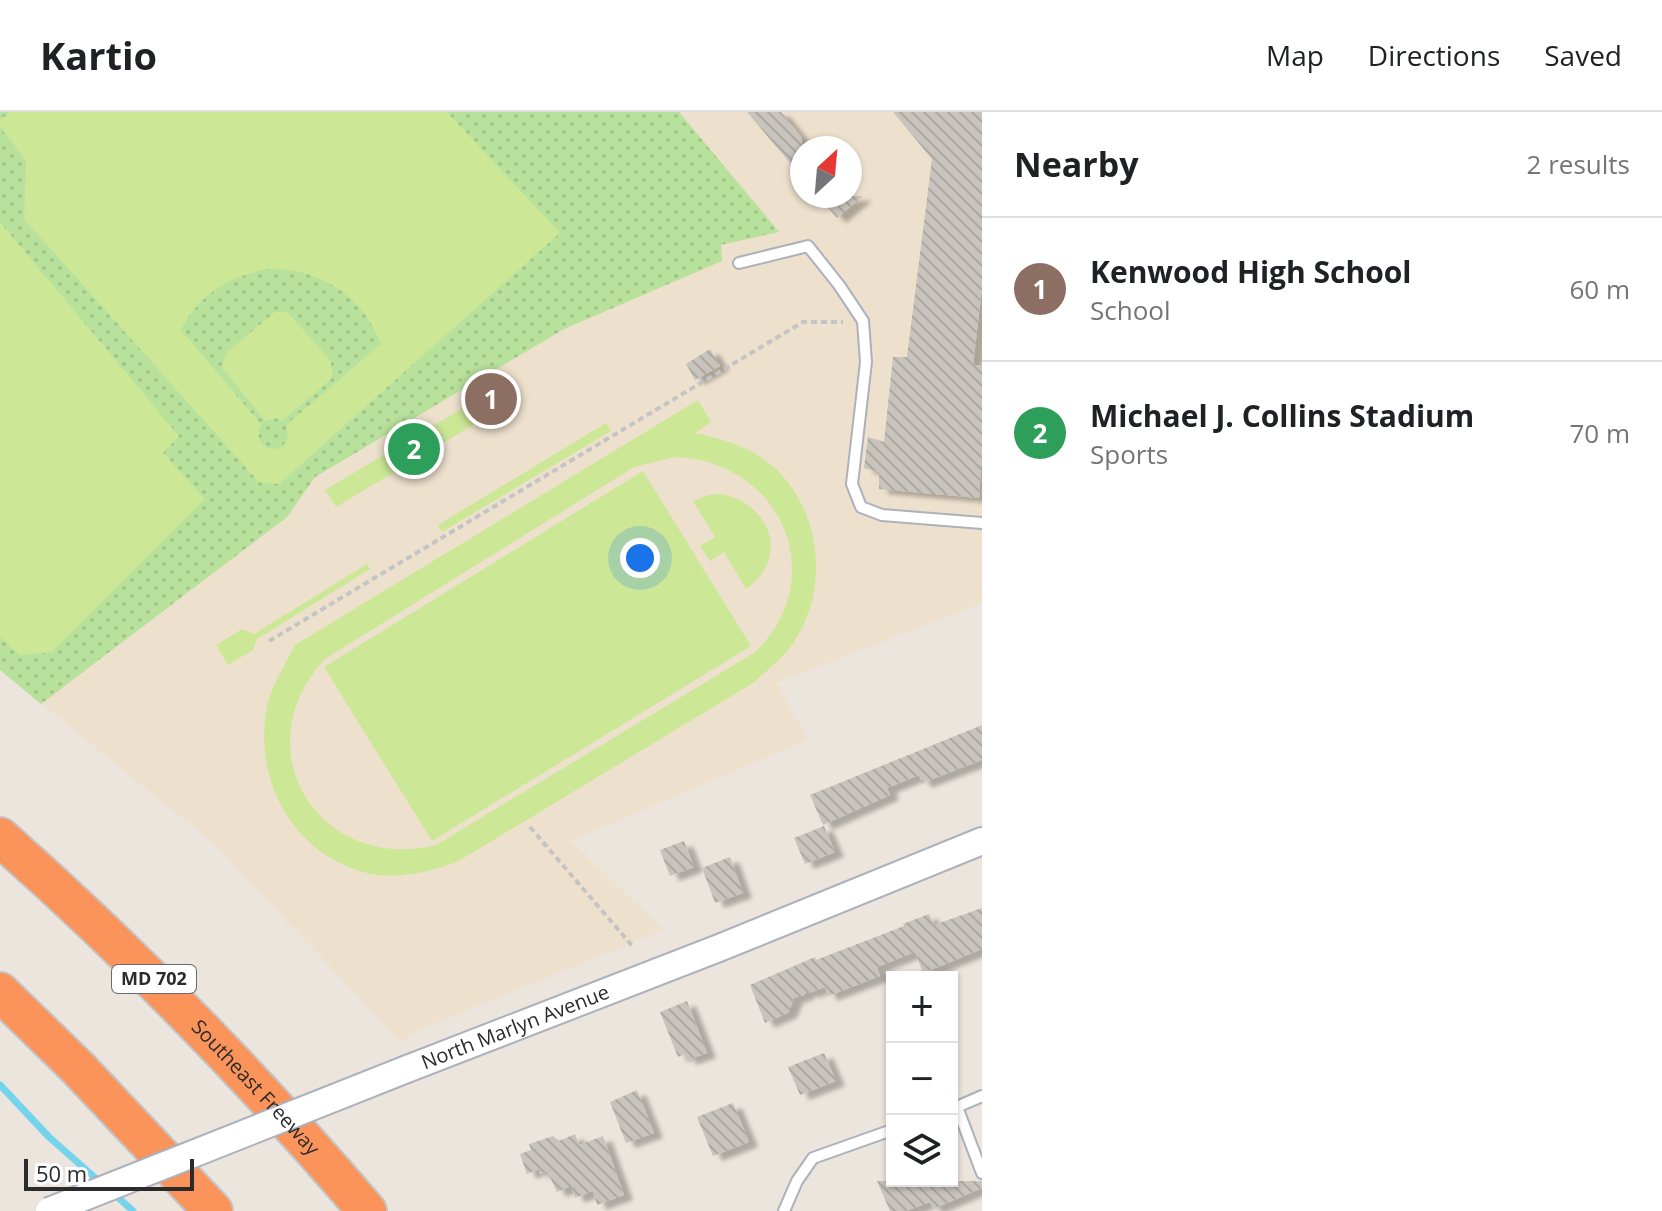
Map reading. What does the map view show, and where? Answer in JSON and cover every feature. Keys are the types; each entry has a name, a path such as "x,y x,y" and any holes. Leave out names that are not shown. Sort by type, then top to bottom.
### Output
{"highway":[{"name":"Southeast Freeway","path":"0,837 155,980 298,1130 367,1211"},
{"path":"0,992 78,1068 205,1202"},
{"path":"298,1130 376,1211"}],"street":[{"name":"North Marlyn Avenue","path":"49,1211 719,948 982,841"}],"lane":[{"path":"739,263 808,246 863,321 866,362 852,484 861,507 882,515 982,523"},
{"path":"958,1107 982,1096"},
{"path":"958,1115 982,1173"},
{"path":"784,1211 797,1181 813,1158 886,1132"}],"path":[{"path":"269,641 803,322 863,321"},
{"path":"530,827 634,948"}],"shaded area":[{"path":"0,112 982,112 982,603 777,683 808,740 571,841 664,930 426,1027 400,1042 214,844 0,670"}],"green space":[{"path":"0,112 679,112 779,232 721,245 722,261 564,329 315,477 287,517 41,704 0,670"},
{"path":"10,112 447,112 560,233 279,484 259,482 24,219 26,160 0,127 0,120","holes":["268,269 287,270 322,279 351,298 363,311 381,344 286,425 288,436 285,443 272,449 261,442 261,424 181,330 196,307 228,282"]},
{"path":"0,222 179,436 163,453 205,499 52,652 20,655 0,637"},
{"path":"275,312 287,312 331,361 332,378 282,421 275,418 265,421 222,367 226,353"},
{"path":"493,390 503,407 336,507 325,490"},
{"path":"698,400 711,422 695,433 739,446 768,462 792,489 804,509 812,532 816,578 804,624 788,650 753,683 457,862 424,872 378,875 341,863 318,849 299,831 284,810 266,761 264,734 269,698 295,645","holes":["675,457 712,463 743,479 767,501 784,528 792,559 790,591 778,623 754,653 436,845 394,849 358,841 328,823 306,797 293,765 291,730 301,694 325,659 634,467"]},
{"path":"606,423 611,431 442,532 438,525"},
{"path":"643,471 751,646 432,841 324,667"},
{"path":"720,494 737,499 751,508 762,519 769,533 771,547 768,562 760,576 746,589 724,552 710,561 700,546 715,537 693,501"},
{"path":"367,564 370,569 257,639 253,650 228,665 216,645 242,629 254,634"}],"building":[{"path":"747,112 781,112 800,136 790,136 790,163"},
{"path":"893,112 982,112 982,287 973,365 982,365 979,498 879,489 879,472 864,468 868,437 884,442 893,357 907,357 932,159"},
{"path":"828,208 849,208 837,218"},
{"path":"710,349 720,366 695,380 686,364"},
{"path":"982,725 982,760 922,783 919,775 887,788 890,795 823,825 810,795"},
{"path":"824,826 835,852 805,864 794,838"},
{"path":"684,841 694,867 670,876 660,850"},
{"path":"730,857 743,893 715,903 702,868"},
{"path":"982,908 982,949 928,971 922,971 915,952 877,967 880,976 828,996 825,987 809,993 808,990 794,998 788,1013 765,1023 750,985 929,914 934,925"},
{"path":"687,1001 707,1053 687,1060 685,1054 678,1057 660,1012"},
{"path":"824,1053 836,1081 800,1095 788,1067"},
{"path":"637,1090 654,1133 626,1143 610,1102"},
{"path":"733,1103 749,1142 713,1156 697,1117"},
{"path":"575,1134 579,1145 603,1136 624,1195 597,1205 593,1191 575,1198 571,1186 557,1192 547,1171 540,1174 539,1169 527,1174 520,1154 531,1150 529,1144 553,1136 559,1141"},
{"path":"877,1181 886,1181 886,1187 958,1187 958,1181 982,1181 982,1188 933,1209 930,1202 906,1211 890,1211"}],"waterway":[{"path":"0,1085 49,1137 101,1183"},
{"path":"111,1191 133,1211"}],"place":[{"name":"Kenwood High School","path":"491,399"},
{"name":"Michael J. Collins Stadium","path":"414,449"}]}
